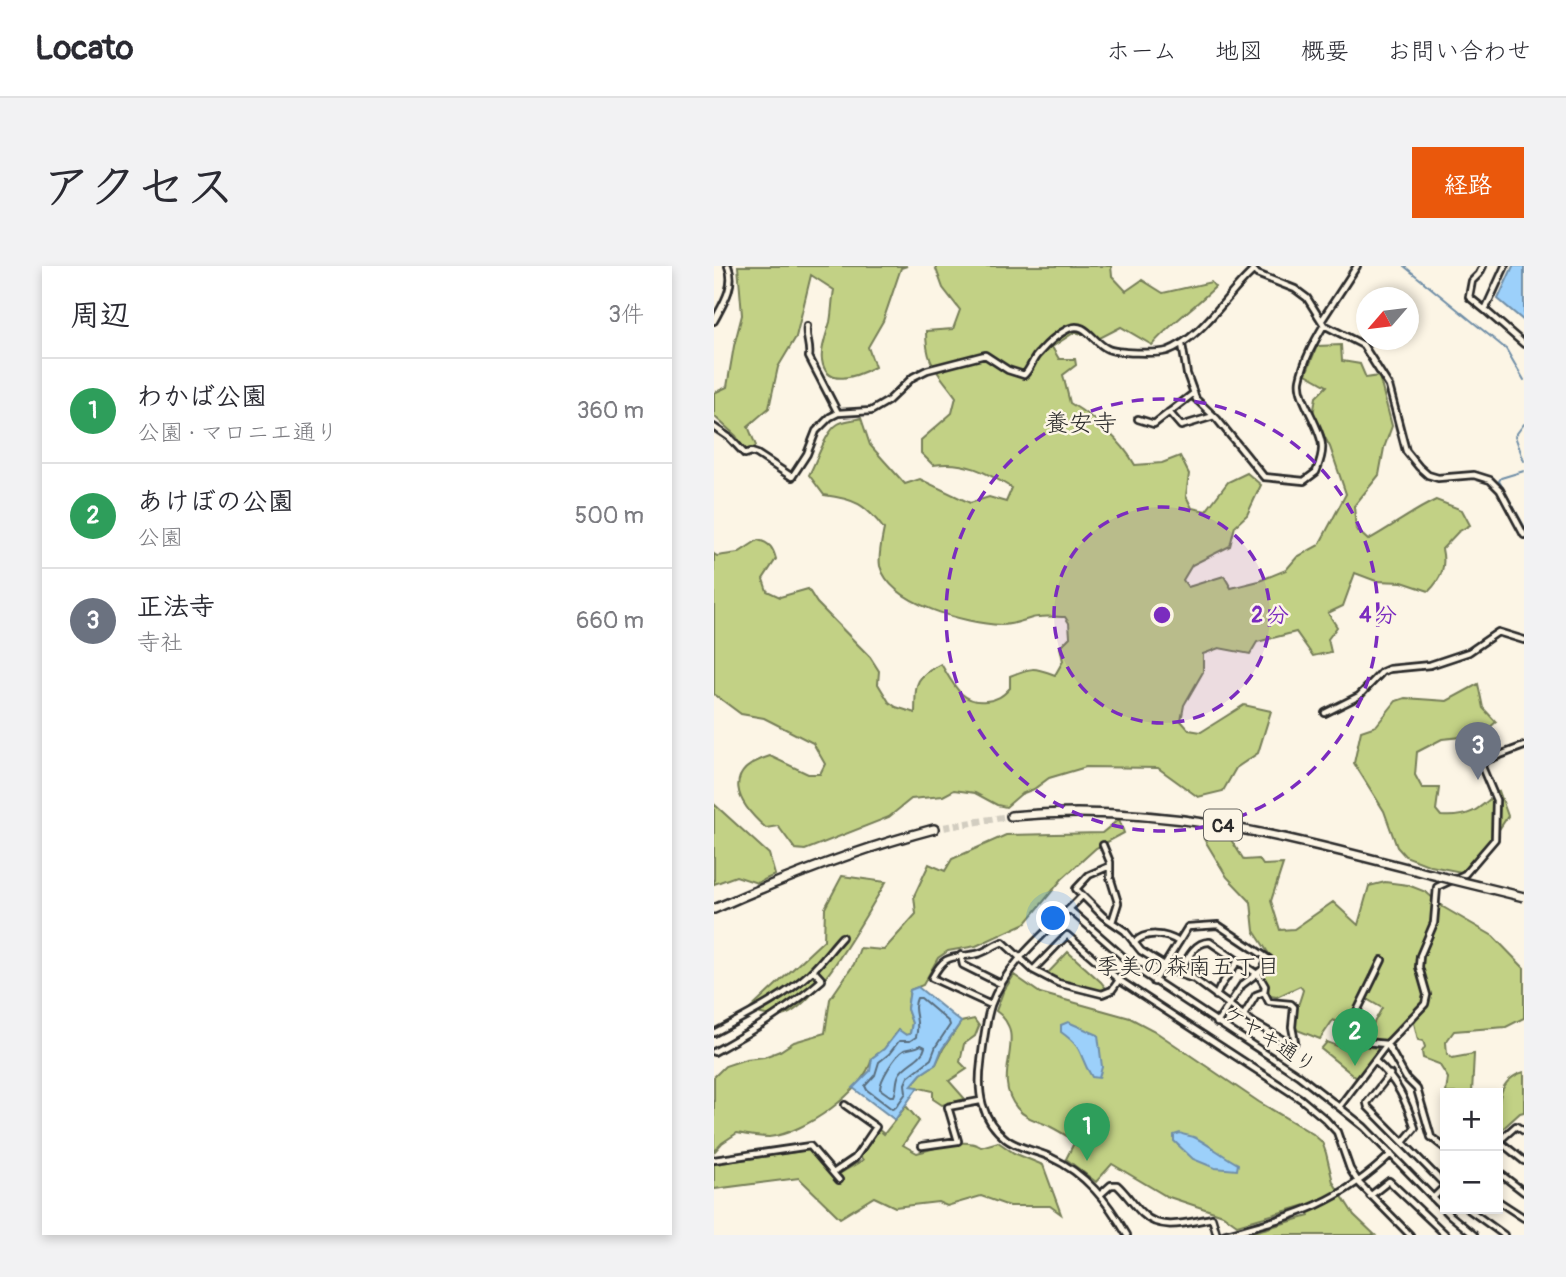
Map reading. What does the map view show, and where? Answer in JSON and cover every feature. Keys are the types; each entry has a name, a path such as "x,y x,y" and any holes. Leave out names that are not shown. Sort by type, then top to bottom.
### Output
{"highway":[{"name":"C4","path":"1011,816 1101,812 1201,821 1309,843 1524,897"},
{"path":"714,909 803,871 934,829"}],"street":[{"path":"714,321 729,288 732,275 728,266"},
{"path":"1182,344 1187,374 1199,403 1214,416 1264,477 1304,481 1311,478 1316,472 1323,444 1301,391 1300,381 1306,359 1323,322 1357,266"},
{"path":"1483,266 1472,281 1469,297 1524,344"},
{"path":"1485,310 1505,266"},
{"path":"714,427 730,438 745,454 757,454 792,477 807,454 820,425 838,413 871,411 888,401 913,377 927,370 978,355 992,358 1008,370 1024,375 1037,353 1069,328 1078,326 1086,330 1101,346 1115,352 1166,351 1182,344 1195,333 1252,268 1296,289 1307,298 1323,322 1363,345 1389,386 1406,451 1419,467 1428,475 1438,478 1474,475 1490,480 1500,490 1524,535"},
{"path":"807,326 809,357 838,413"},
{"path":"1138,419 1154,424 1194,393"},
{"path":"1170,412 1181,426 1214,416"},
{"path":"1325,713 1359,696 1382,672 1389,669 1430,665 1469,652 1498,632 1524,640"},
{"path":"1339,1107 1387,1044 1425,1004 1427,995 1419,967 1420,956 1434,923 1437,887 1465,874 1495,838 1496,800 1482,767 1484,761 1524,746"},
{"path":"1103,845 1118,903 1112,922"},
{"path":"1110,866 1089,875 1076,889 1125,931 1141,951 1179,974 1194,979 1289,1045 1293,1044 1294,1007 1291,1004 1269,1002 1264,992 1265,986 1257,974 1210,942 1195,946 1179,974"},
{"path":"1082,896 1021,958 1001,984 986,1022 978,1081 980,1101 991,1125 1006,1138 1022,1148 1061,1163 1085,1178 1101,1194 1126,1235"},
{"name":"ケヤキ通り","path":"1069,909 1154,982 1298,1075 1339,1107 1391,1154 1471,1234"},
{"path":"1154,982 1188,927 1218,925 1269,959 1257,974 1242,985 1217,1023"},
{"path":"1033,970 1067,935 1119,980 1301,1099 1337,1132 1350,1169 1359,1183 1410,1235"},
{"path":"1133,943 1148,935 1168,936 1179,942"},
{"path":"714,1032 759,1009 813,970 842,937"},
{"path":"991,1005 932,978 942,961 961,955 982,953 1003,942 1033,970 1058,983 1102,994 1112,990 1119,980"},
{"path":"961,955 963,965 1001,984"},
{"path":"1382,960 1343,1040 1387,1044"},
{"path":"1216,996 1238,961"},
{"path":"714,1052 752,1030 822,981 813,970"},
{"path":"1244,1015 1256,995 1264,992"},
{"path":"1387,1044 1406,1078 1417,1089 1431,1136 1440,1143"},
{"path":"1375,1061 1390,1074 1405,1099 1415,1128 1404,1142"},
{"path":"1390,1074 1367,1103 1368,1107 1440,1180"},
{"path":"922,1146 958,1141 948,1107 980,1101"},
{"path":"834,1173 855,1158 876,1127 845,1105"},
{"path":"1503,1137 1516,1126 1524,1131"},
{"path":"1503,1144 1524,1161"},
{"path":"714,1160 810,1146 839,1180"},
{"path":"1223,1235 1303,1212 1342,1194 1359,1183 1391,1154"},
{"path":"1503,1176 1524,1192"},
{"path":"1370,1196 1390,1181 1446,1235"},
{"path":"1101,1194 1111,1185 1117,1185 1143,1215 1155,1223 1171,1225 1212,1218 1217,1235"},
{"path":"1433,1198 1440,1190"},
{"path":"1503,1204 1524,1218"},
{"path":"1475,1214 1504,1235"}],"green space":[{"path":"738,266 907,266 901,268 883,321 868,347 875,367 843,378 829,375 822,360 834,290 811,275 796,337 778,367 769,408 748,426 756,446 746,453 736,436 714,416 714,393 727,387 742,315"},
{"path":"935,266 1111,266 1112,276 1126,291 1142,280 1163,293 1211,282 1215,287 1152,345 1121,327 1098,339 1075,332 1052,347 1059,359 1075,359 1076,365 1063,375 1070,403 1107,430 1135,465 1162,463 1180,456 1189,474 1186,496 1192,508 1206,511 1228,482 1247,473 1261,485 1247,515 1235,526 1230,546 1192,565 1183,580 1188,587 1224,576 1231,588 1259,581 1286,570 1297,557 1319,545 1346,494 1330,447 1313,415 1316,397 1327,386 1306,374 1317,346 1341,345 1342,361 1360,364 1366,378 1379,376 1392,426 1379,475 1354,506 1356,529 1368,540 1436,500 1462,510 1470,525 1458,532 1442,549 1442,572 1429,591 1402,582 1376,581 1355,573 1343,606 1328,613 1337,627 1328,639 1331,652 1313,656 1296,632 1257,642 1250,654 1219,648 1203,654 1203,672 1184,705 1181,721 1189,730 1201,732 1244,705 1271,711 1258,753 1236,768 1223,791 1198,797 1158,768 1086,767 1049,778 1034,789 1021,794 1006,807 975,793 954,790 943,796 911,799 889,817 805,850 795,849 778,826 766,828 747,808 738,788 739,779 744,770 770,756 808,774 820,774 825,764 813,743 764,718 741,714 714,694 714,554 717,556 738,553 758,540 768,544 776,559 763,579 767,591 780,597 808,589 817,603 870,657 879,671 878,684 889,702 915,713 918,683 925,673 941,664 964,696 977,701 990,700 1000,697 1010,688 1010,676 1017,673 1032,669 1055,675 1063,661 1060,647 1070,637 1069,623 1065,617 1036,617 1005,625 986,623 950,616 914,601 887,580 880,566 884,529 859,504 824,495 809,475 833,428 843,422 861,418 870,445 905,484 920,479 970,503 989,497 1006,502 1012,488 1002,482 965,466 933,465 921,453 921,440 952,413 956,397 934,367 928,352 926,331 953,329 960,310 943,288"},
{"path":"1478,684 1483,708 1496,722 1481,735 1442,739 1417,752 1415,775 1422,788 1439,788 1436,810 1441,816 1467,814 1499,791 1508,816 1488,851 1461,872 1431,866 1405,856 1397,847 1384,811 1354,763 1361,731 1376,726 1396,701 1405,698 1447,701"},
{"path":"714,804 769,854 775,875 757,883 736,876 714,884"},
{"path":"1119,819 1124,833 1096,848 1062,879 1026,923 976,946 948,951 938,958 923,985 910,990 907,1009 912,1023 910,1034 906,1035 898,1030 884,1049 872,1058 858,1084 831,1109 783,1134 769,1137 737,1133 714,1152 714,1077 725,1066 764,1057 794,1042 825,1033 830,999 854,964 860,948 884,950 916,914 914,896 929,864 945,871 952,859 1006,835 1102,833"},
{"path":"1228,835 1244,860 1259,859 1263,865 1283,864 1271,901 1280,930 1294,929 1333,902 1358,925 1369,886 1385,882 1408,885 1426,892 1443,907 1493,936 1524,968 1524,1018 1506,1027 1454,1031 1446,1042 1447,1054 1452,1058 1474,1054 1472,1088 1447,1088 1448,1078 1439,1064 1423,1058 1425,1047 1423,1041 1418,1040 1414,1023 1420,1010 1388,1041 1378,1044 1366,1037 1382,1008 1363,997 1347,1027 1333,1020 1320,1039 1297,1030 1295,1016 1303,990 1300,986 1277,997 1270,996 1263,973 1271,969 1271,957 1254,931 1251,902 1227,877 1204,839"},
{"path":"842,876 886,882 841,956 812,994 785,1015 772,1016 748,1011 824,940 825,908"},
{"path":"1068,952 1108,991 1085,989 1046,975"},
{"path":"1014,975 1040,993 1130,1018 1153,1030 1259,1102 1313,1134 1322,1142 1333,1182 1354,1215 1375,1235 1243,1235 1309,1216 1306,1205 1237,1225 1223,1215 1166,1196 1112,1164 1096,1182 1066,1159 1075,1141 1024,1115 1009,1095 1007,1069 1010,1032 1006,1021 996,1011 1003,992"},
{"path":"974,1019 979,1026 975,1036 964,1044 960,1062 967,1069 949,1081 965,1099 942,1105 933,1099 933,1091 911,1086 921,1074 936,1064 961,1022"},
{"path":"1327,1042 1340,1047 1343,1043 1377,1048 1379,1052 1358,1079 1321,1049"},
{"path":"1524,1072 1524,1112 1503,1128 1503,1088 1515,1076"},
{"path":"906,1106 919,1121 903,1145 917,1153 958,1143 981,1147 998,1142 1014,1153 1043,1165 1061,1214 1050,1206 1009,1206 981,1196 947,1206 938,1202 895,1207 874,1197 840,1218 799,1178 714,1189 714,1164 809,1150 838,1182 843,1179 839,1174 863,1160 859,1155 878,1129 884,1134"}],"water":[{"path":"1513,266 1524,266 1524,321 1498,299"},
{"path":"918,987 961,1022 942,1049 936,1064 921,1074 911,1086 918,1087 895,1120 853,1088 870,1071 872,1058 884,1049 899,1030 906,1035 910,1034 912,1023 907,1009 910,990"},
{"path":"1068,1022 1098,1035 1102,1067 1099,1078 1092,1077 1078,1048 1061,1032 1061,1025"},
{"path":"1180,1133 1196,1138 1238,1164 1237,1170 1215,1168 1193,1159 1174,1141 1174,1135"}],"waterway":[{"path":"1404,266 1506,349 1524,380"},
{"path":"1524,424 1515,436 1524,461"},
{"path":"1524,471 1499,481 1524,526"}],"tunnel":[{"path":"934,829 1011,816"}],"place":[{"name":"正法寺","path":"1478,780"},
{"name":"あけぼの公園","path":"1355,1066"},
{"name":"わかば公園","path":"1087,1161"}],"district":[{"name":"養安寺","path":"1081,423"},
{"name":"季美の森南五丁目","path":"1188,966"}]}
